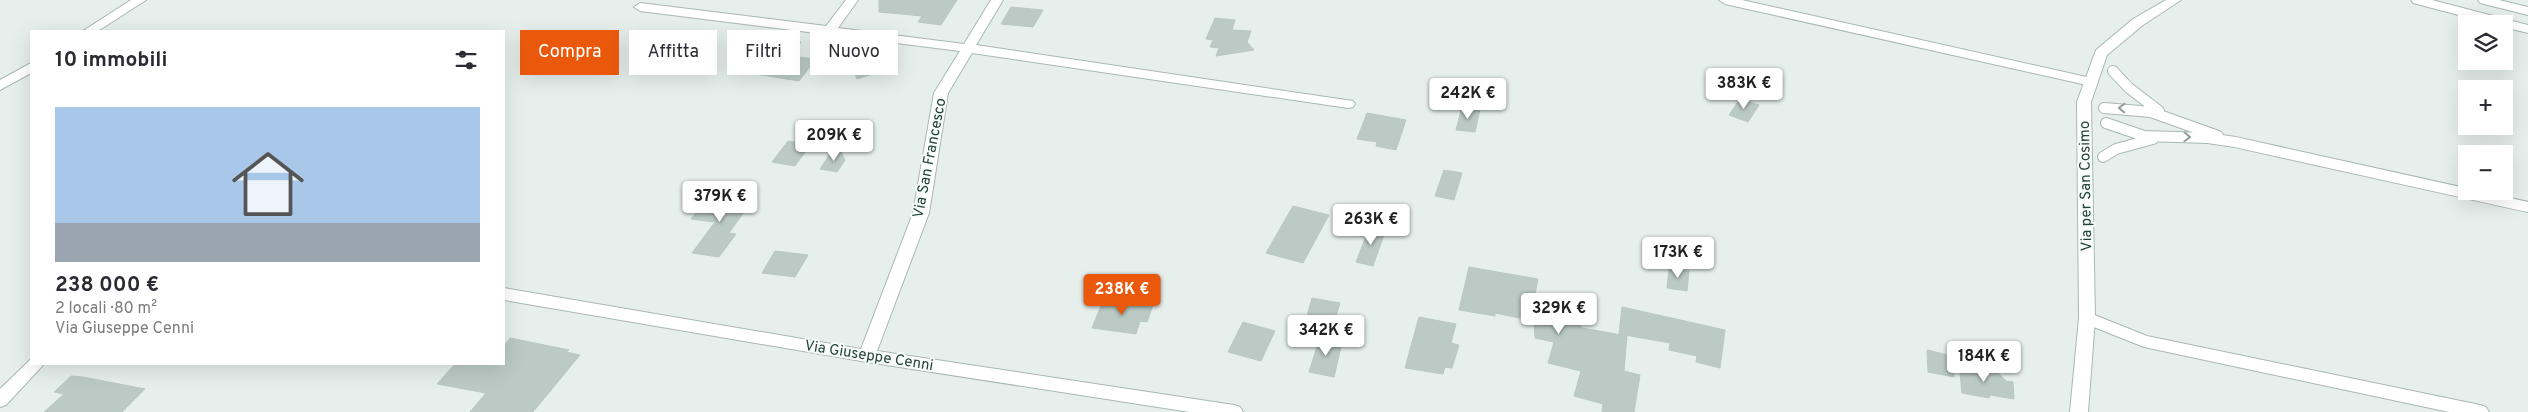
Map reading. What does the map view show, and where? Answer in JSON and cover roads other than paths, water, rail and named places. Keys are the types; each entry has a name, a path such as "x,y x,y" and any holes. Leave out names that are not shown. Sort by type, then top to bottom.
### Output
{"street":[{"path":"91,30 140,0"},
{"path":"646,0 640,7 821,30"},
{"path":"830,30 852,0"},
{"name":"Via San Francesco","path":"867,356 921,213 941,93 997,0"},
{"path":"1725,0 2091,82"},
{"name":"Via per San Cosimo","path":"2079,412 2087,318 2087,176 2084,102 2101,53 2138,22 2175,0"},
{"path":"2417,0 2528,29"},
{"path":"2484,0 2528,12"},
{"path":"898,40 1348,104"},
{"path":"0,86 30,68"},
{"name":"Via Giuseppe Cenni","path":"505,294 867,356 1234,412"},
{"path":"2087,318 2144,341 2480,412"},
{"path":"0,400 35,365"}],"lane":[{"path":"2113,71 2128,88 2150,106 2178,120"},
{"path":"2104,108 2151,112 2178,120 2235,142"},
{"path":"2106,123 2144,136 2208,138 2235,142 2528,208"},
{"path":"2103,157 2116,148 2164,137"}]}
